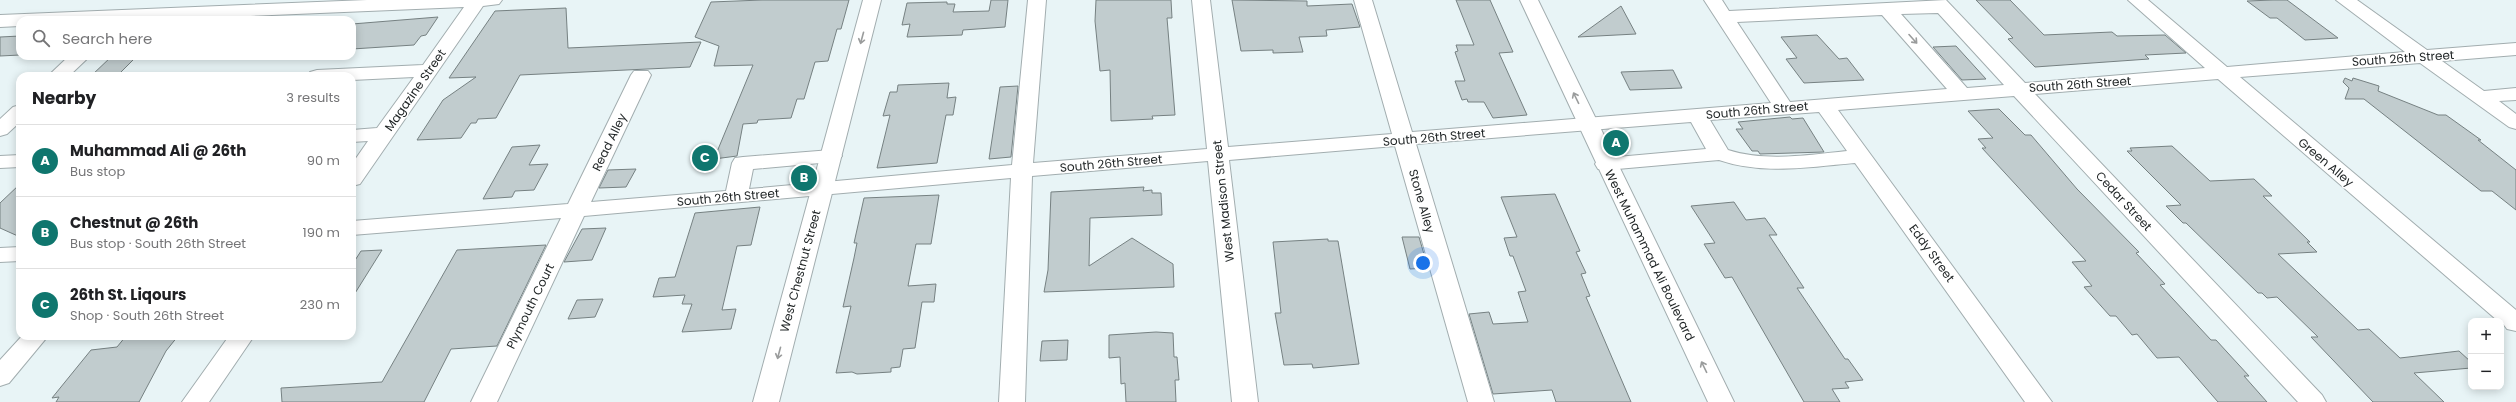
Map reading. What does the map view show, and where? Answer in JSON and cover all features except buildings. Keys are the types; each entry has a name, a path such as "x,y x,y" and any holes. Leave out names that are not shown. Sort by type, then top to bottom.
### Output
{"street":[{"path":"124,16 141,0"},
{"path":"162,16 483,0"},
{"name":"Magazine Street","path":"356,173 429,70 483,0"},
{"name":"West Chestnut Street","path":"766,402 821,188 831,156 872,0"},
{"path":"1012,402 1022,170 1037,0"},
{"name":"West Madison Street","path":"1201,0 1245,402"},
{"name":"Stone Alley","path":"1363,0 1481,402"},
{"name":"West Muhammad Ali Boulevard","path":"1529,0 1585,115 1586,124 1721,402"},
{"path":"1713,0 1784,108"},
{"name":"Green Alley","path":"2137,0 2516,323"},
{"path":"2344,0 2516,123"},
{"path":"1724,17 1886,10 1939,4"},
{"name":"Cedar Street","path":"1939,4 2313,402"},
{"path":"1886,10 1961,94"},
{"path":"0,21 16,20"},
{"name":"South 26th Street","path":"356,228 736,197 1022,170 2516,49"},
{"path":"62,72 76,60"},
{"path":"356,74 429,70"},
{"name":"Read Alley","path":"577,209 641,75"},
{"path":"2480,97 2516,94"},
{"name":"Eddy Street","path":"1824,105 2039,402"},
{"path":"0,130 16,115"},
{"path":"1697,115 1720,154"},
{"path":"356,136 384,134"},
{"path":"1606,164 1720,154 1734,160 1755,163 1861,156"},
{"path":"736,197 743,163 831,156"},
{"path":"0,162 16,161"},
{"name":"Plymouth Court","path":"484,402 577,209"},
{"path":"0,255 16,254"},
{"path":"0,377 32,340"},
{"path":"195,402 239,340"}],"place":[{"name":"Muhammad Ali @ 26th","path":"1616,143"},
{"name":"26th St. Liqours","path":"705,158"},
{"name":"Chestnut @ 26th","path":"804,178"}]}
